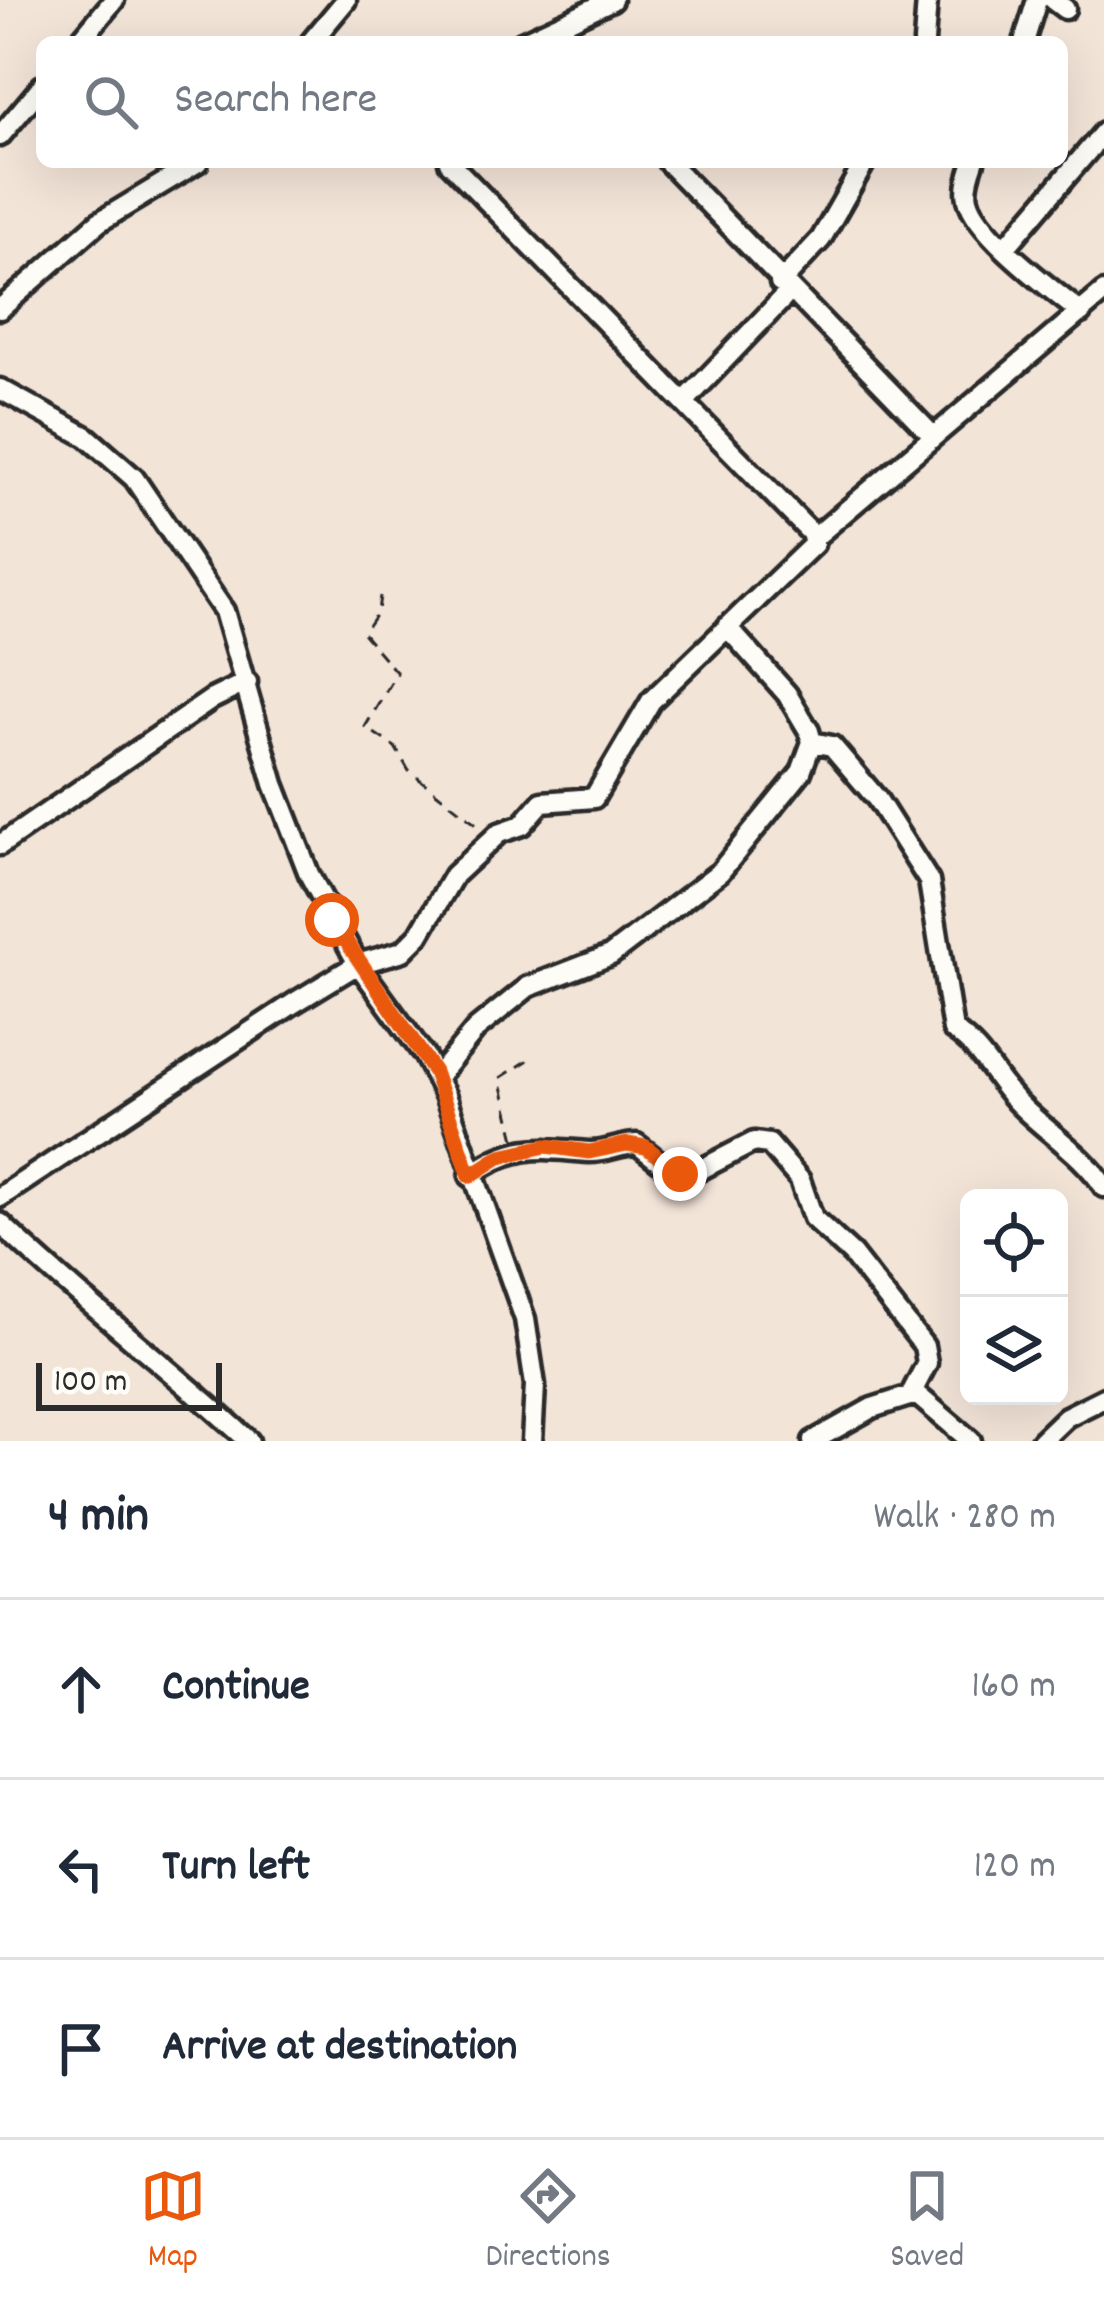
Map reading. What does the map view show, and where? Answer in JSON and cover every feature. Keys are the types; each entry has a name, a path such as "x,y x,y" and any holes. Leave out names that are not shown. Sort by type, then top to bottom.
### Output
{"street":[{"path":"84,36 114,0"},
{"path":"316,36 346,0"},
{"path":"554,35 612,0"},
{"path":"924,36 927,0"},
{"path":"1026,36 1037,0"},
{"path":"0,136 36,93"},
{"path":"1006,247 1104,132"},
{"path":"0,309 99,223 185,168"},
{"path":"455,168 813,538"},
{"path":"674,168 932,435"},
{"path":"684,402 785,287 821,239 862,168"},
{"path":"973,168 968,201 1006,247 1081,313"},
{"path":"0,1197 358,964 412,943 454,875 494,837 522,825 542,802 586,802 599,794 651,701 810,551 813,538 1104,292"},
{"path":"0,393 87,437 144,491 224,611 290,830 358,964 437,1077 527,1330 535,1385 532,1441"},
{"path":"437,1077 476,1029 528,987 611,955 720,872 802,772 812,742 787,694 727,627"},
{"path":"0,845 212,699 247,682"},
{"path":"812,742 832,746 877,799 929,881 952,1030 983,1055 1015,1100 1088,1165 1104,1187"},
{"path":"470,1176 490,1160 554,1145 600,1151 637,1144 670,1170 690,1175 754,1142 769,1144 800,1180 813,1218 852,1254 924,1346 927,1363 911,1394 813,1441"},
{"path":"0,1223 50,1273 158,1357 249,1441"},
{"path":"911,1394 930,1403 971,1441"},
{"path":"1041,1441 1066,1417 1104,1399"}],"path":[{"path":"380,596 378,611 363,633 398,673 365,727 394,747 409,771 494,837"},
{"path":"514,1153 510,1105 500,1078 535,1056"}],"route":[{"path":"332,920 434,1072 470,1176 490,1160 546,1146 589,1152 627,1144 646,1147 665,1167 680,1174"}]}
